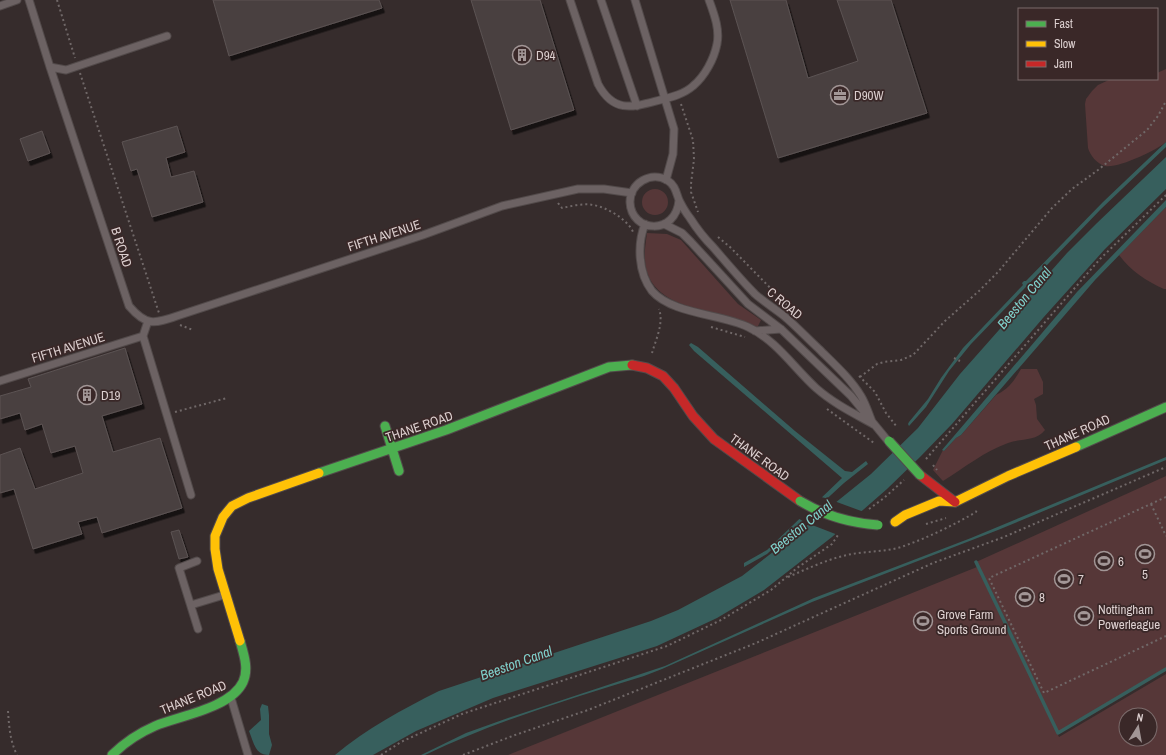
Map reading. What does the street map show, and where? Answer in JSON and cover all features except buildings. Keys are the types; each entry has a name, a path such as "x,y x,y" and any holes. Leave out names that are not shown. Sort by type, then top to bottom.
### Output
{"street":[{"name":"THANE ROAD","path":"112,755 137,736 153,727 208,707 230,697 238,691 244,681 246,666 243,652 218,569 214,543 219,523 232,506 269,490 446,430 609,367 636,365 647,368 663,376 674,388 693,416 714,439 800,501 821,514 854,523 878,525 895,522 912,522"},
{"name":"THANE ROAD","path":"949,510 955,502 1008,476 1166,407"},
{"path":"384,426 399,471"},
{"path":"888,441 929,483 955,502"},
{"name":"THANE ROAD","path":"895,522 905,515 939,501 955,502"}],"lane":[{"path":"0,6 17,0"},
{"name":"B ROAD","path":"29,0 130,306 137,315 148,321"},
{"path":"570,0 598,84 606,97 614,102 629,107 678,95 693,87 705,73 715,54 718,44 717,25 709,0"},
{"path":"601,0 637,106"},
{"path":"635,0 674,129 673,154 666,180 658,177 642,180 632,193 630,200 631,208 634,215 645,224"},
{"path":"50,67 66,70 167,36"},
{"name":"C ROAD","path":"666,180 675,188 679,200 689,218 700,233 755,294 784,316 844,373 862,397 873,424"},
{"name":"FIFTH AVENUE","path":"148,321 158,322 423,236 502,206 578,189 604,189 632,193"},
{"path":"664,224 676,215 679,208 679,200"},
{"name":"C ROAD","path":"873,424 842,407 817,388 779,350 755,331 741,324 672,305 665,302 653,292 644,278 641,264 641,237 645,224 658,226 664,224 682,233 748,304 781,329 851,396 888,441"},
{"path":"148,321 143,336 191,495"},
{"name":"C ROAD","path":"755,331 781,329"},
{"name":"FIFTH AVENUE","path":"0,380 143,336"},
{"path":"197,561 179,568 198,629"},
{"path":"191,605 226,594"},
{"path":"230,697 248,755"}],"path":[{"path":"56,0 76,60"},
{"path":"78,67 159,313 164,312"},
{"path":"678,95 692,140 694,159 691,192 701,218"},
{"path":"898,428 886,413 875,392 860,377 877,364 901,360 913,355 945,321 998,272 1052,208 1072,189 1147,130 1158,116 1166,101"},
{"path":"551,194 562,208 594,205 617,215 631,226 633,233"},
{"path":"925,460 1100,259 1166,195"},
{"path":"716,236 730,247 790,308"},
{"path":"650,358 660,325 661,316 656,304"},
{"path":"659,309 664,311"},
{"path":"176,316 181,326 194,330"},
{"path":"708,326 747,338"},
{"path":"954,358 960,361"},
{"path":"166,415 227,398"},
{"path":"824,408 873,442 876,446"},
{"path":"464,755 515,735 588,710 756,643 933,563 1004,537 1166,467"},
{"path":"1166,497 989,578 1044,693 1166,636"},
{"path":"1151,504 1166,536"},
{"path":"381,755 401,742 462,714 667,646 721,620 771,590 785,578 834,558 894,548 926,538 976,512 978,507"},
{"path":"757,599 762,599"},
{"path":"8,711 9,730 13,748 17,755"}],"shaded area":[{"path":"1166,69 1166,142 1146,154 1118,165 1105,166 1099,163 1092,156 1088,148 1085,104 1086,99 1098,85 1109,80 1158,80 1158,73"},
{"path":"655,189 664,193 668,202 664,211 655,215 646,211 642,202 646,193"},
{"path":"1166,207 1166,289 1164,289 1139,275 1119,255"},
{"path":"647,233 667,234 681,240 738,304 761,320 757,328 672,300 659,290 649,277 645,260"},
{"path":"1021,369 1037,369 1043,382 1043,394 1034,399 1037,419 1045,430 1041,434 1032,438 1013,441 991,450 943,481 933,470 943,450 944,451 956,438 961,435 996,395 1011,384"},
{"name":"Nottingham Powerleague","path":"1166,476 1166,669 1058,733 976,562"},
{"name":"Grove Farm Sports Ground","path":"977,567 1059,737 1166,674 1166,755 508,755"}],"water":[{"path":"1166,142 1166,147 1101,209 971,344 949,371 926,407 909,426 909,422 928,399 963,348 1023,285 1022,283 1026,281 1103,202"},
{"path":"1166,157 1166,189 1105,249 1043,318 952,424 887,489 832,537 764,590 717,618 657,646 493,698 416,731 373,755 335,755 385,720 439,691 651,621 678,610 742,576 871,474 918,428 960,374 1067,253"},
{"path":"1166,200 1166,207 1095,280 961,435 956,438 944,451 942,450 1077,292"},
{"path":"691,343 698,347 795,431 845,471 852,472 866,461 868,464 844,483 767,554 744,567 744,563 767,550 842,478 694,351 689,345"},
{"path":"1166,457 1166,460 998,530 812,602 662,669 506,721 425,755 421,755 466,733 665,666 814,598 971,538"},
{"path":"262,704 268,706 269,734 272,745 269,755 258,751 249,731 261,720 260,709"}],"pier":[{"path":"821,497 829,499 804,522 798,518"},
{"path":"834,501 864,512 838,535 807,523"}],"waterway":[{"path":"976,562 1058,733 1166,669"}],"traffic: fast":[{"path":"319,473 446,430 609,367 632,365"},
{"path":"1076,447 1166,407"},
{"path":"385,426 399,471"},
{"path":"889,441 920,475"},
{"path":"800,501 828,515 857,523 878,525"},
{"path":"112,755 127,742 149,729 216,705 237,691 243,682 246,672 240,641"}],"traffic: slow":[{"path":"895,522 905,515 939,501 955,502 1008,476 1076,447"},
{"path":"240,641 218,569 215,549 215,536 223,517 232,506 248,498 319,473"}],"traffic: jam":[{"path":"632,365 647,368 663,376 674,388 693,416 714,439 800,501"},
{"path":"920,475 955,502"}],"place":[{"name":"D94","path":"522,55"},
{"name":"D90W","path":"840,95"},
{"name":"D19","path":"87,395"},
{"name":"5","path":"1145,554"},
{"name":"6","path":"1104,561"},
{"name":"7","path":"1064,579"},
{"name":"8","path":"1025,597"},
{"name":"Nottingham Powerleague","path":"1084,616"},
{"name":"Grove Farm Sports Ground","path":"923,621"}],"water label":[{"name":"Beeston Canal","path":"1024,298"},
{"name":"Beeston Canal","path":"801,527"},
{"name":"Beeston Canal","path":"516,663"}]}
